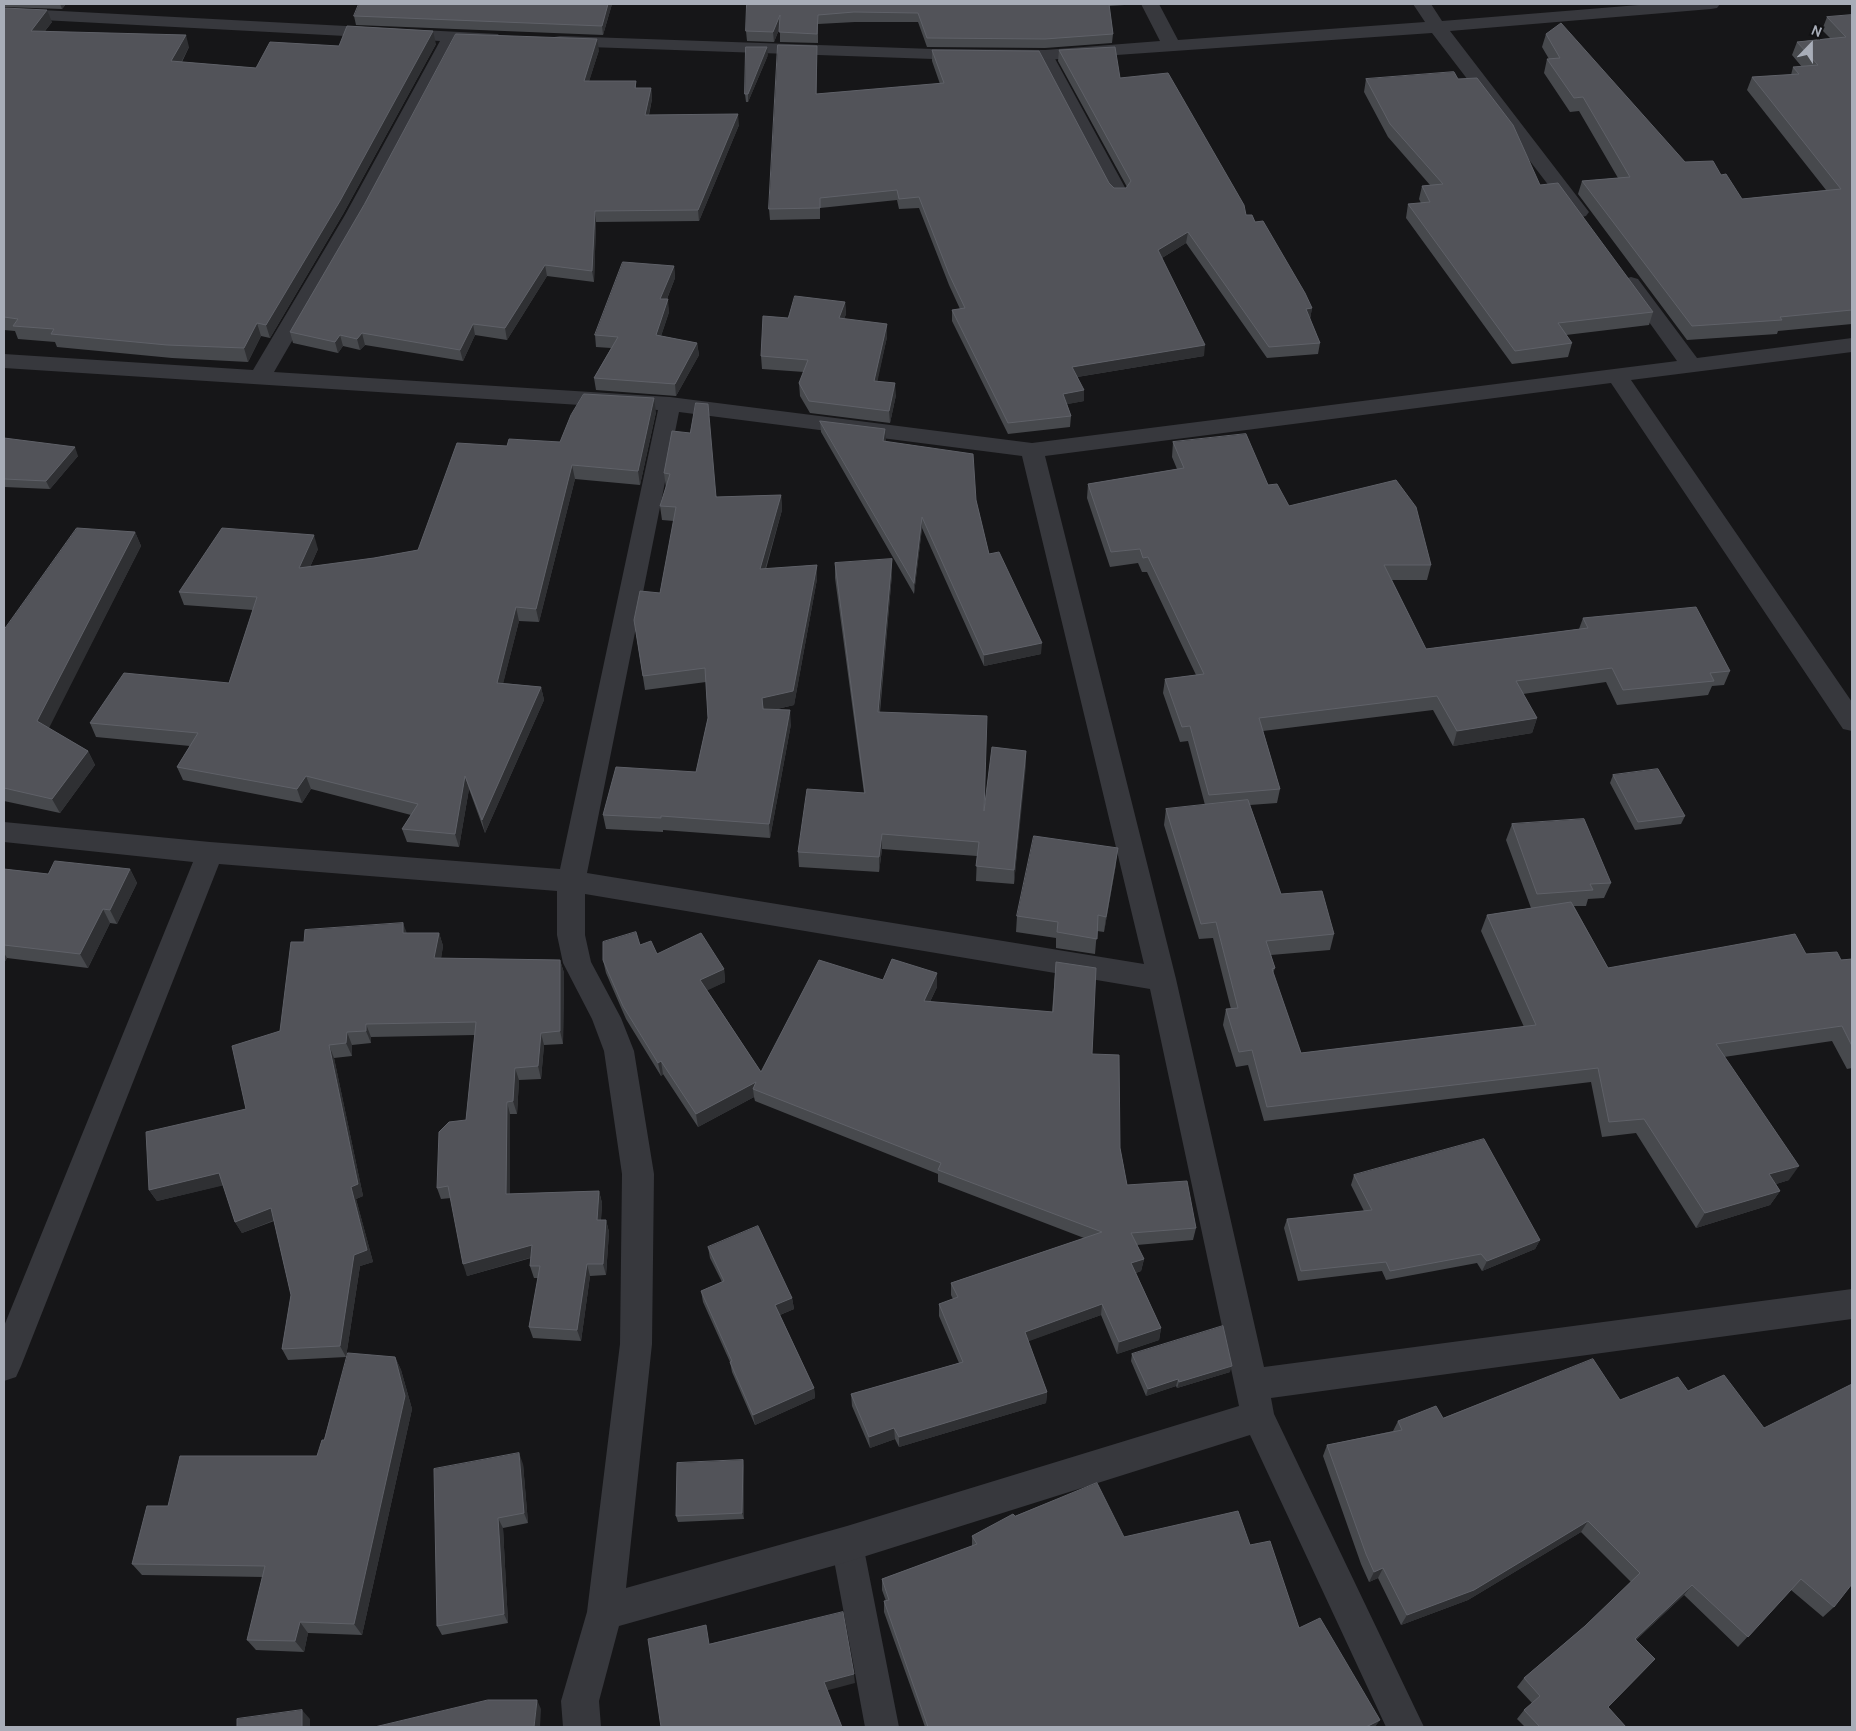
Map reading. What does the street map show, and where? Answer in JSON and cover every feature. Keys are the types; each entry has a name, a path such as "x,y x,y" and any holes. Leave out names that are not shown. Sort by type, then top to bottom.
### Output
{"street":[{"path":"209,24 220,4"},
{"path":"1150,4 1171,45"},
{"path":"1422,4 1437,27 1588,224"},
{"path":"540,40 933,54 1044,55 1437,27 1711,4"},
{"path":"4,13 510,39"},
{"path":"259,378 355,215 451,37"},
{"path":"1623,271 1692,364"},
{"path":"4,361 670,404 1032,450 1852,345"},
{"path":"1617,376 1852,722"},
{"path":"582,1727 580,1701 606,1612 636,1344 638,1174 619,1051 606,1018 577,963 571,935 571,880 670,404"},
{"path":"1032,450 1162,979 1254,1401 1405,1727"},
{"path":"4,832 210,854 571,880 1162,979"},
{"path":"4,1366 210,854"},
{"path":"606,1612 847,1544 1254,1401 1852,1304"}],"lane":[{"path":"1044,55 1119,193"},
{"path":"847,1544 882,1727"}],"building":[{"path":"359,4 608,4 602,26 354,16"},
{"path":"747,4 1109,4 1113,34 1045,39 927,38 918,13 854,12 818,15 817,34 779,32 780,15 773,32 746,31"},
{"path":"4,8 47,10 31,31 186,35 171,61 256,68 270,42 339,46 347,26 433,31 340,201 266,325 257,323 244,348 167,345 51,334 54,329 13,326 18,319 4,317"},
{"path":"1852,15 1852,310 1780,317 1782,320 1692,326 1582,181 1630,177 1583,97 1574,98 1547,59 1560,58 1546,34 1561,23 1685,162 1713,161 1721,175 1726,174 1742,199 1841,189 1752,77 1799,74 1793,67 1818,65 1797,42 1846,37 1827,17"},
{"path":"456,34 597,39 584,81 636,81 635,88 651,88 645,115 738,114 698,210 595,211 592,271 545,265 505,328 473,324 460,350 362,333 357,339 340,335 335,342 290,332 364,205"},
{"path":"778,45 817,46 816,94 944,83 932,50 1039,51 1109,183 1114,188 1126,188 1131,181 1059,50 1115,47 1120,78 1168,73 1244,205 1246,215 1252,215 1255,222 1263,221 1305,293 1312,308 1306,309 1320,343 1269,347 1188,232 1158,250 1205,345 1072,367 1084,390 1063,394 1071,416 1008,423 952,310 965,308 949,274 919,197 899,199 897,190 820,198 820,208 769,209"},
{"path":"746,47 767,47 748,94 745,94"},
{"path":"1454,72 1458,79 1477,78 1513,125 1540,185 1558,183 1653,312 1558,323 1572,343 1515,351 1408,204 1430,202 1422,186 1443,184 1390,124 1366,79"},
{"path":"623,262 674,266 660,299 668,299 656,335 697,343 675,384 594,378 618,337 595,335"},
{"path":"795,296 845,302 839,318 887,324 874,381 895,383 889,411 809,401 799,383 808,360 761,356 763,316 788,318"},
{"path":"584,394 654,398 638,471 572,465 536,609 516,607 497,683 541,687 482,820 465,776 455,834 402,829 418,804 306,776 297,789 177,767 198,733 90,723 124,673 229,683 257,597 179,592 222,528 314,535 299,568 418,550 457,443 507,446 509,439 560,442 571,415"},
{"path":"696,403 708,404 716,497 781,495 760,569 817,565 793,691 762,698 763,709 790,710 769,824 661,816 661,818 603,815 616,767 696,772 708,718 705,668 643,676 634,620 640,591 660,593 676,507 660,506 670,474 664,473 672,431 690,433"},
{"path":"820,421 885,429 883,441 973,454 976,500 989,554 999,552 1042,643 984,655 922,517 914,583"},
{"path":"1246,434 1268,485 1277,484 1289,506 1396,480 1416,507 1431,565 1384,565 1426,649 1588,628 1583,618 1696,607 1730,671 1710,673 1714,681 1623,690 1612,668 1516,681 1537,718 1457,731 1437,696 1259,718 1280,789 1209,795 1190,726 1182,727 1165,679 1204,674 1148,557 1143,558 1140,549 1111,552 1088,484 1184,468 1173,442"},
{"path":"4,438 75,447 46,481 4,479"},
{"path":"77,528 135,532 37,721 88,751 52,799 4,788 4,630"},
{"path":"892,559 878,712 987,716 984,811 992,747 1026,751 1014,870 976,866 979,842 882,834 879,857 798,852 807,789 865,793 835,563"},
{"path":"1658,769 1685,816 1638,822 1613,775"},
{"path":"1248,800 1281,894 1322,891 1334,934 1266,941 1275,968 1272,969 1301,1053 1536,1025 1487,915 1571,902 1608,968 1795,934 1806,954 1837,952 1841,960 1852,959 1852,1046 1842,1026 1716,1044 1799,1166 1769,1174 1780,1191 1705,1213 1644,1119 1609,1122 1598,1068 1267,1107 1252,1050 1239,1052 1226,1009 1238,1008 1216,922 1201,924 1166,809"},
{"path":"1584,819 1611,883 1590,884 1593,890 1537,894 1512,824"},
{"path":"1034,836 1118,848 1106,917 1098,915 1097,939 1057,932 1058,922 1017,916"},
{"path":"55,861 130,869 110,910 103,909 80,954 4,945 4,869 48,874"},
{"path":"403,923 403,933 439,933 434,958 560,960 560,1031 541,1033 538,1066 515,1068 513,1101 507,1102 506,1194 599,1191 597,1220 606,1220 603,1264 587,1264 577,1330 529,1327 540,1266 530,1266 532,1245 463,1264 448,1186 437,1188 439,1132 449,1122 466,1120 476,1022 366,1024 366,1031 347,1032 346,1043 329,1045 358,1184 351,1187 367,1250 354,1255 340,1346 282,1349 291,1295 271,1208 235,1222 219,1173 149,1190 146,1132 246,1109 232,1046 280,1031 291,942 304,942 305,930"},
{"path":"636,932 640,945 651,941 657,954 701,933 724,969 700,980 761,1072 819,960 883,980 892,959 937,973 924,1001 1053,1012 1056,962 1096,968 1092,1054 1119,1055 1120,1148 1127,1185 1187,1181 1196,1228 1131,1233 1144,1259 1131,1263 1161,1328 1119,1342 1102,1304 1025,1332 1047,1392 899,1437 894,1428 869,1437 851,1394 963,1362 939,1304 958,1297 951,1283 1102,1232 938,1170 941,1163 753,1089 756,1082 696,1114 661,1061 658,1063 623,1006 603,960 603,942"},
{"path":"1484,1139 1540,1240 1487,1261 1481,1254 1390,1271 1386,1262 1301,1271 1287,1219 1372,1210 1354,1175"},
{"path":"758,1226 792,1298 775,1305 814,1388 753,1415 730,1362 732,1361 701,1291 724,1281 708,1247"},
{"path":"1223,1326 1232,1366 1179,1382 1178,1379 1148,1389 1132,1354"},
{"path":"348,1353 395,1357 405,1396 354,1624 300,1622 295,1641 247,1640 265,1566 132,1564 147,1506 168,1506 180,1456 317,1456 322,1440 324,1440"},
{"path":"1593,1359 1620,1400 1678,1377 1688,1391 1724,1375 1764,1428 1852,1384 1852,1584 1834,1607 1801,1579 1748,1637 1692,1585 1635,1639 1655,1659 1608,1707 1626,1727 1540,1727 1524,1710 1540,1696 1524,1678 1585,1626 1640,1573 1588,1521 1474,1590 1407,1615 1383,1568 1374,1572 1327,1445 1402,1430 1398,1421 1436,1406 1443,1418"},
{"path":"519,1453 524,1513 498,1518 504,1614 437,1626 434,1469"},
{"path":"743,1460 742,1513 676,1516 677,1463"},
{"path":"1097,1483 1124,1537 1238,1511 1250,1545 1270,1541 1299,1628 1320,1618 1380,1720 1366,1727 928,1727 884,1601 889,1600 882,1579 977,1544 972,1536 1013,1514 1015,1516"},
{"path":"843,1612 854,1674 824,1682 842,1727 661,1727 648,1639 706,1625 709,1644"},
{"path":"488,1700 537,1700 534,1727 375,1727"},
{"path":"302,1710 302,1727 237,1727 237,1719"}]}
